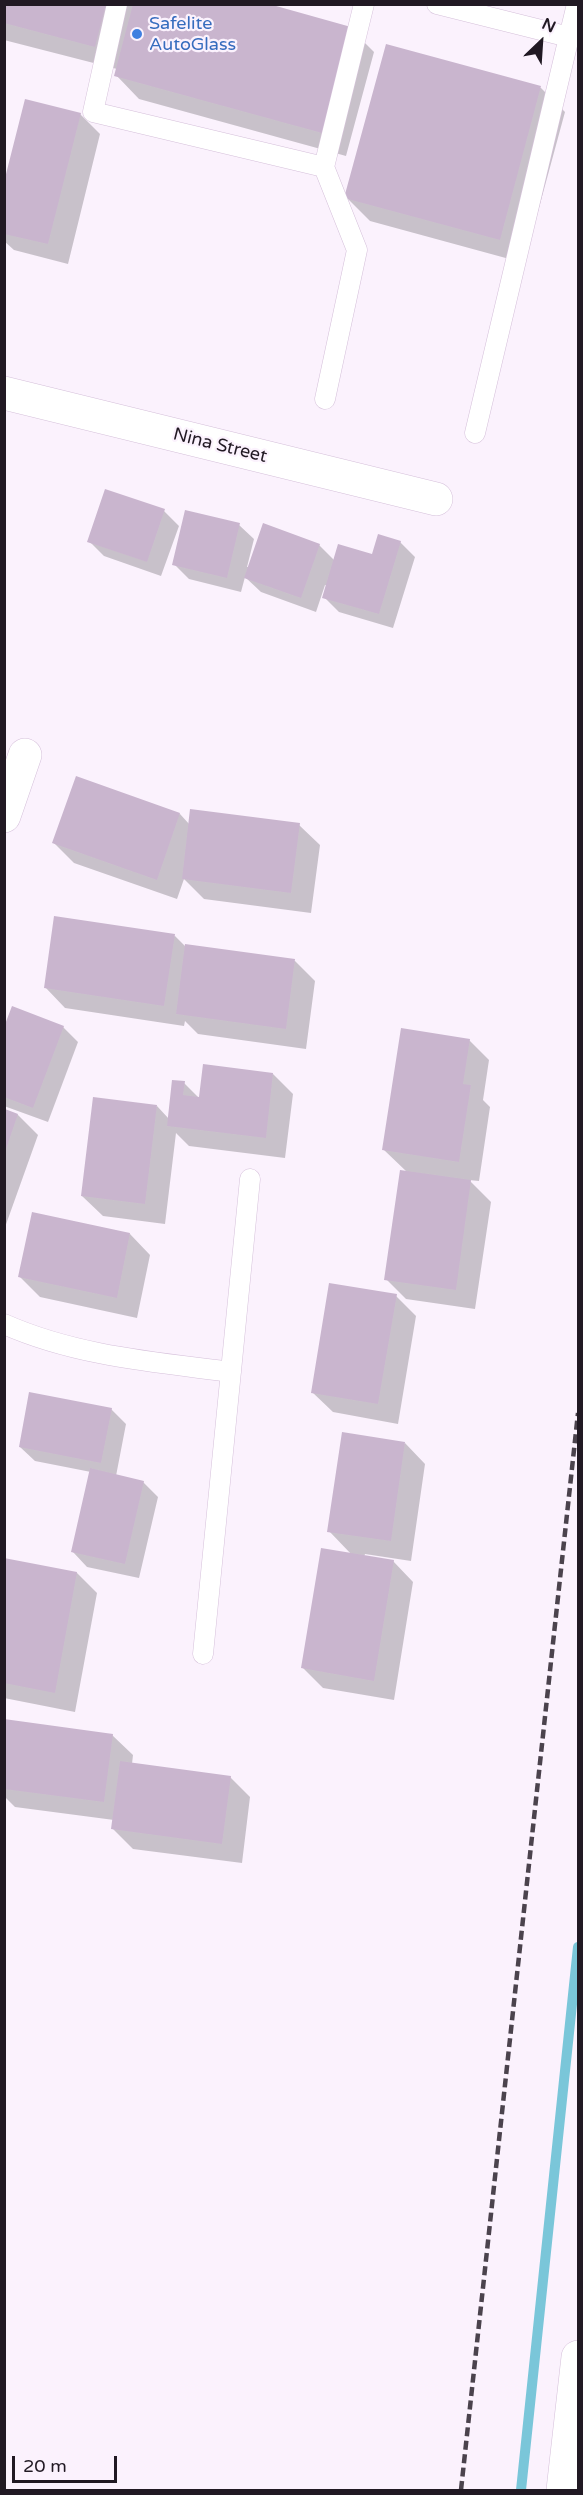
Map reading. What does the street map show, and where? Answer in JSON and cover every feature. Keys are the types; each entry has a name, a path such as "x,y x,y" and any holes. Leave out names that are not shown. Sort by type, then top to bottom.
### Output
{"street":[{"name":"Nina Street","path":"4,393 436,499"},
{"path":"4,816 25,755"},
{"path":"563,2490 579,2357"}],"lane":[{"path":"117,4 93,112 324,167"},
{"path":"325,399 357,250 324,167 364,4"},
{"path":"437,4 569,37"},
{"path":"475,433 577,4"},
{"path":"203,1654 250,1179"},
{"path":"4,1324 71,1348 141,1361 231,1372"}],"building":[{"path":"4,4 106,4 95,47 4,23"},
{"path":"133,4 269,4 351,27 322,133 114,76"},
{"path":"386,44 541,86 500,240 344,198"},
{"path":"25,99 81,113 48,244 4,234 4,182"},
{"path":"105,489 165,509 147,562 87,542"},
{"path":"185,510 240,523 227,578 172,565"},
{"path":"263,523 320,544 301,598 244,578"},
{"path":"378,534 401,541 379,614 322,598 338,544 372,554"},
{"path":"76,776 180,813 157,880 52,843"},
{"path":"190,809 300,823 291,893 182,879"},
{"path":"54,916 175,934 164,1006 44,988"},
{"path":"185,944 295,959 286,1029 176,1014"},
{"path":"12,1006 64,1026 33,1108 4,1097 4,1027"},
{"path":"401,1028 470,1039 463,1084 471,1085 459,1162 382,1150"},
{"path":"203,1064 273,1073 266,1138 167,1126 172,1080 185,1081 183,1095 199,1097"},
{"path":"93,1097 157,1105 145,1204 81,1196"},
{"path":"5,1109 18,1114 5,1152"},
{"path":"400,1170 471,1180 456,1290 384,1280"},
{"path":"32,1212 130,1233 117,1298 18,1277"},
{"path":"329,1283 397,1294 378,1404 311,1393"},
{"path":"29,1392 112,1408 101,1463 19,1447"},
{"path":"342,1432 405,1442 391,1541 327,1532"},
{"path":"90,1468 144,1481 125,1564 71,1552"},
{"path":"321,1548 394,1560 374,1681 301,1668"},
{"path":"4,1558 77,1572 55,1693 4,1683"},
{"path":"4,1719 113,1734 104,1802 4,1789"},
{"path":"120,1761 231,1776 222,1844 111,1829"}],"waterway":[{"path":"521,2490 578,1947"}],"railway":[{"path":"461,2490 578,1413"}],"place":[{"name":"Safelite AutoGlass","path":"137,34"}]}
